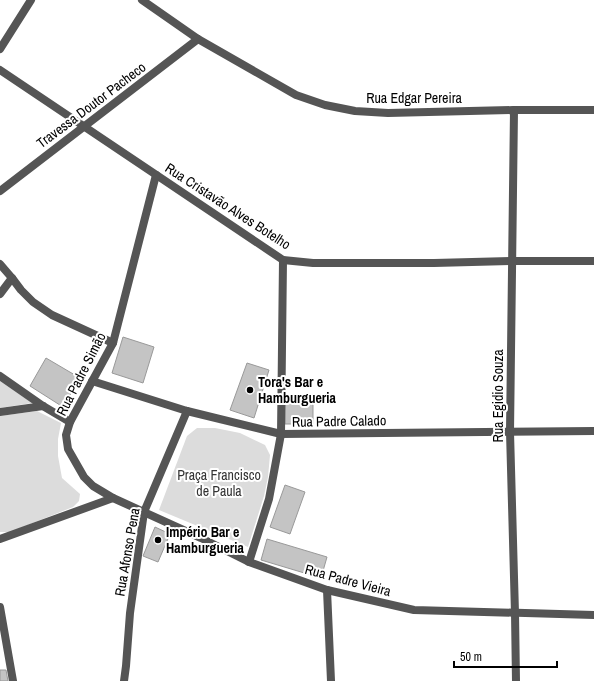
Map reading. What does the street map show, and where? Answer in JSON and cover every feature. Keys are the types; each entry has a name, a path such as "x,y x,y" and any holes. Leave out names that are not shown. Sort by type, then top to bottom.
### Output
{"street":[{"path":"0,49 31,0"},
{"name":"Rua Edgar Pereira","path":"142,0 198,39 296,95 325,105 388,113 594,110"},
{"name":"Travessa Doutor Pacheco","path":"0,191 198,39"},
{"name":"Rua Cristavão Alves Botelho","path":"0,70 282,260 313,263 594,261"},
{"name":"Rua Egidio Souza","path":"514,110 510,432 516,681"},
{"name":"Rua Padre Simão","path":"113,498 93,486 84,477 68,449 66,434 70,422 113,343 156,175"},
{"path":"249,562 269,498 281,434 282,260"},
{"path":"0,264 33,302 52,315 113,343"},
{"path":"0,294 12,278"},
{"path":"0,376 43,406 70,422"},
{"name":"Rua Padre Calado","path":"92,381 187,411 281,434 594,430"},
{"path":"0,412 43,406"},
{"name":"Rua Afonso Pena","path":"124,681 130,613 144,512 187,411"},
{"path":"0,539 113,498"},
{"name":"Rua Padre Vieira","path":"113,498 201,538 249,562 326,590 414,610 594,615"},
{"path":"326,590 331,681"},
{"path":"0,607 14,681"}],"green space":[{"path":"0,381 32,403 0,408"},
{"path":"37,411 61,423 58,439 58,456 62,478 80,494 79,501 73,507 10,532 0,532 0,416"},
{"name":"Praça Francisco de Paula","path":"197,428 215,428 240,433 265,445 270,455 268,477 264,496 248,547 159,510 187,436"}],"building":[{"path":"123,337 154,347 143,383 112,373"},
{"path":"46,358 80,378 63,407 30,386"},
{"name":"Tora's Bar e Hamburgueria","path":"247,363 269,370 254,418 230,410"},
{"path":"285,397 313,397 313,424 285,424"},
{"path":"285,485 305,492 290,534 270,527"},
{"name":"Império Bar e Hamburgueria","path":"155,527 170,534 158,562 143,556"},
{"path":"267,539 327,557 321,578 261,560"},
{"path":"0,670 6,670 8,681 0,681"}],"place":[{"name":"Tora's Bar e Hamburgueria","path":"250,390"},
{"name":"Império Bar e Hamburgueria","path":"158,540"}]}
